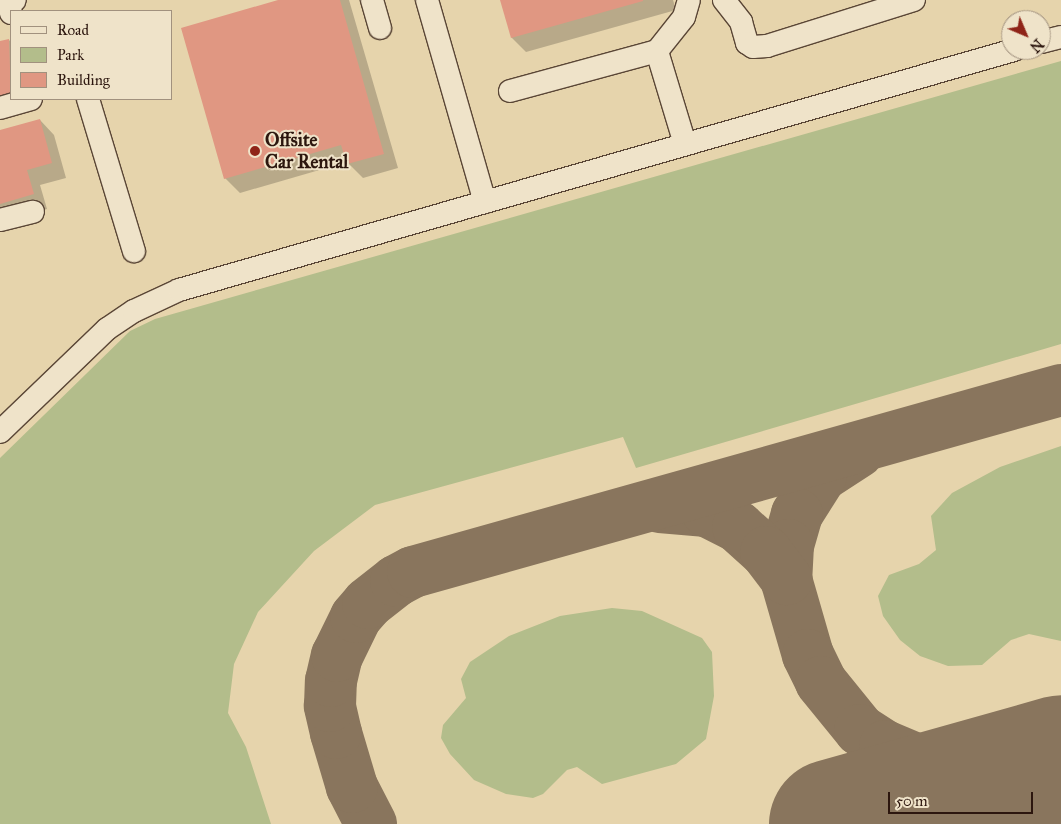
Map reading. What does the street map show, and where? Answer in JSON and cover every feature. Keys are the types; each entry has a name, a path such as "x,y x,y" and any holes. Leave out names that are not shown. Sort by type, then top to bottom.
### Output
{"lane":[{"path":"10,10 8,2 15,0"},
{"path":"372,0 380,28"},
{"path":"427,0 485,202"},
{"path":"510,90 657,51 684,17 689,0"},
{"path":"725,0 738,16 747,43 754,47 767,46 914,0"},
{"path":"657,51 685,144"},
{"path":"0,432 107,329 134,311 179,290 1001,54"},
{"path":"0,108 28,100"},
{"path":"88,100 134,251"},
{"path":"0,220 33,212"}],"green space":[{"path":"1061,61 1061,344 636,468 623,437 375,505 314,551 258,612 234,664 228,713 246,747 271,824 0,824 0,458 130,331 155,319"},
{"path":"1061,446 1061,641 1029,634 1011,640 982,665 948,666 920,656 900,640 883,616 878,596 889,575 919,564 936,550 931,516 952,493 1000,467"},
{"path":"612,608 642,611 702,638 712,652 714,696 706,739 676,764 602,784 577,767 567,770 543,794 533,798 506,794 474,780 450,754 441,738 443,725 466,698 461,679 470,662 509,636 560,616"}],"building":[{"path":"278,0 340,0 384,154 347,164 341,145 224,179 181,28"},
{"path":"500,0 643,0 643,1 511,38"},
{"path":"9,39 10,96 0,99 0,41"},
{"path":"40,119 52,163 27,170 34,194 0,204 0,130"}],"taxiway":[{"path":"371,824 352,787 336,733 330,706 331,681 337,656 356,617 368,603 396,581 413,572 1061,390"},
{"path":"858,452 821,476 797,514 788,545 786,579 808,655 821,682 860,730 885,746 928,764 1016,773"},
{"path":"660,507 707,511 738,527 766,552 786,579"}],"runway":[{"path":"834,824 1061,760"}],"place":[{"name":"Offsite Car Rental","path":"255,151"}]}
